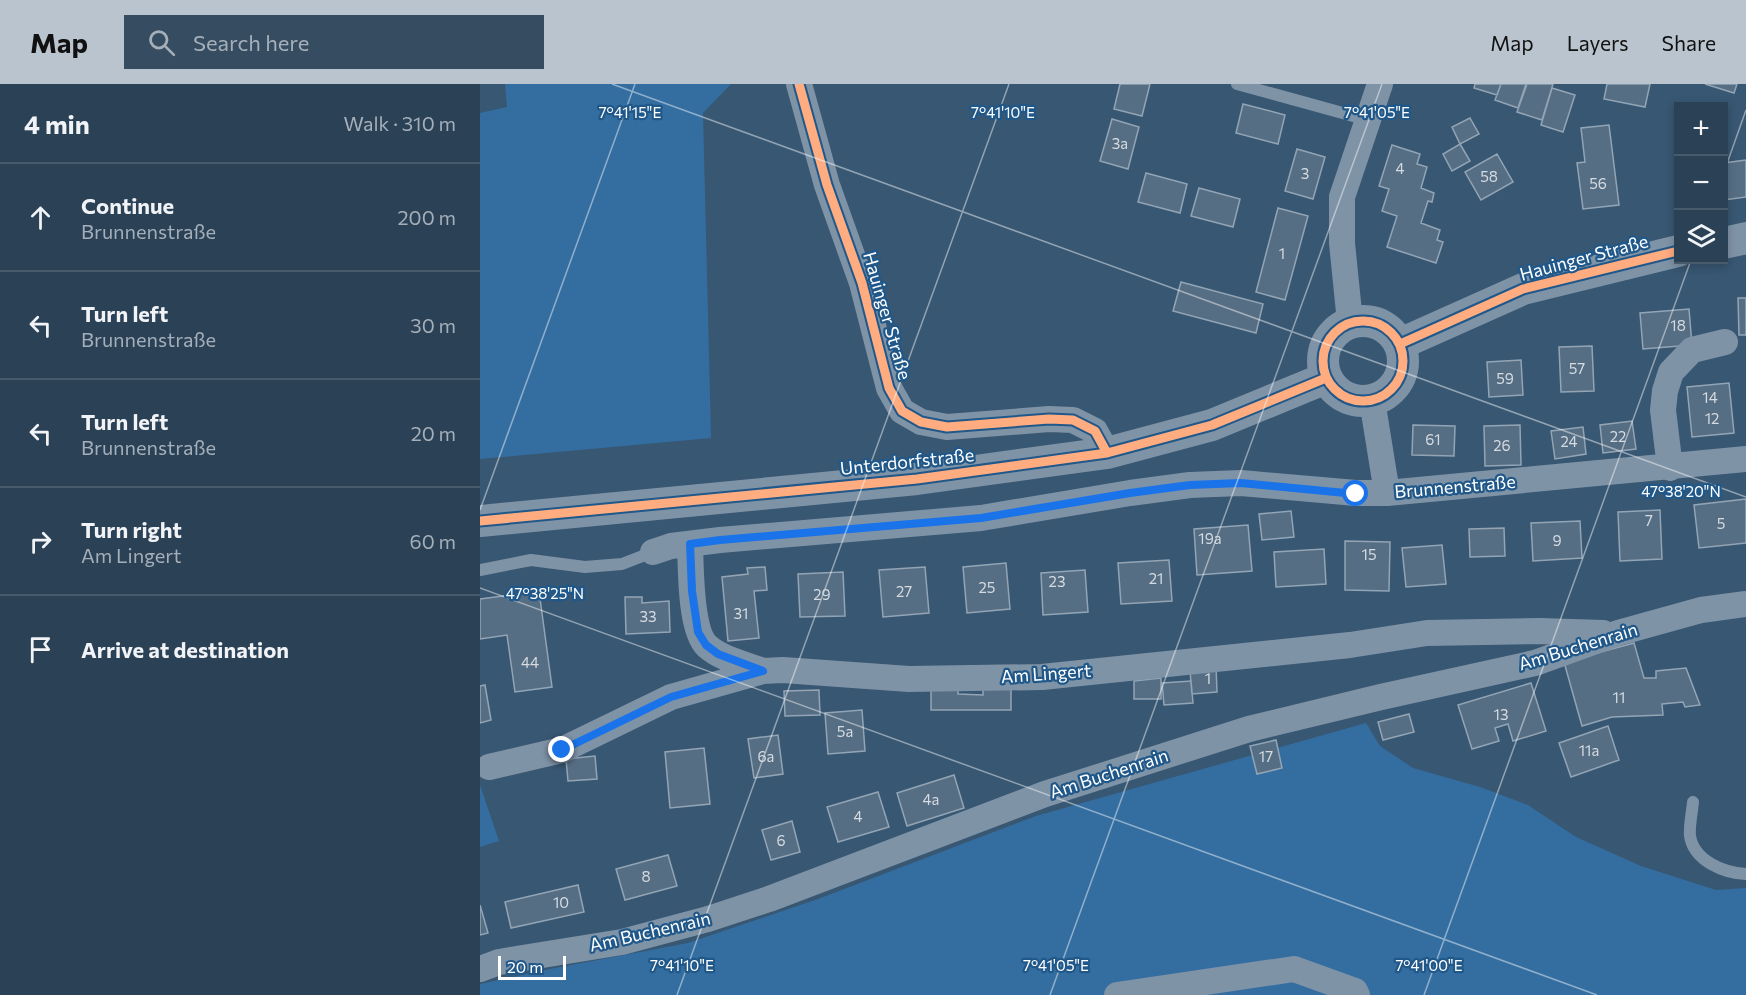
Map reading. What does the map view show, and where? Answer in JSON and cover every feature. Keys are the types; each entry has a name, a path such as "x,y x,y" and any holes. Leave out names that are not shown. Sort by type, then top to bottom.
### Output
{"street":[{"name":"Hauinger Straße","path":"798,84 826,185 862,283 889,388 902,411 921,422 947,427 1049,419 1072,420 1095,431 1107,453"},
{"path":"1350,322 1342,243 1342,197 1380,84"},
{"path":"1728,242 1746,238"},
{"name":"Hauinger Straße","path":"1400,344 1523,289 1674,252"},
{"path":"1370,321 1388,329 1400,344 1404,362 1400,379 1389,393 1372,400 1354,400 1338,393 1326,378 1322,362 1326,345 1335,331 1350,322 1370,321"},
{"path":"1670,468 1663,410 1665,391 1671,372 1692,350 1725,342"},
{"name":"Unterdorfstraße","path":"480,521 917,479 1107,453 1212,424 1326,378"},
{"path":"1372,400 1387,493"},
{"name":"Brunnenstraße","path":"690,544 981,518 1190,485 1241,483 1356,494 1387,493 1746,459"},
{"path":"653,552 671,546 690,544 692,591 698,632 706,645 718,654 763,671"},
{"name":"Am Buchenrain","path":"480,969 499,962 622,942 708,919 1045,794 1249,729 1535,663 1618,633 1701,610 1746,604"},
{"name":"Am Lingert","path":"489,767 562,750 671,697 763,671 783,670 909,679 1042,677 1338,646 1427,633 1540,631 1618,633"},
{"path":"1117,995 1294,969 1355,991 1357,995"}],"lane":[{"path":"1237,84 1368,120"},
{"path":"480,570 531,560 585,567 622,564 653,552"},
{"path":"1693,802 1690,836 1696,854 1717,867 1746,874"}],"shaded area":[{"path":"505,84 731,84 703,113 711,438 480,459 480,113 507,107"},
{"path":"1366,723 1380,746 1413,768 1480,787 1528,805 1576,837 1641,866 1716,890 1746,888 1746,995 480,995 480,984 688,943 818,899 1036,816"},
{"path":"480,785 499,841 480,847"}],"building":[{"path":"1120,84 1150,84 1142,116 1114,109"},
{"path":"1475,84 1501,84 1497,95 1474,88"},
{"path":"1501,84 1526,84 1518,108 1495,100"},
{"path":"1527,84 1553,84 1542,120 1517,112"},
{"path":"1607,84 1650,84 1645,107 1604,99"},
{"path":"1705,84 1737,84 1734,93"},
{"path":"1552,88 1575,95 1563,132 1541,125"},
{"path":"1243,104 1285,115 1278,144 1236,133"},
{"path":"1470,118 1479,134 1460,144 1452,127"},
{"path":"1112,119 1139,127 1128,169 1100,161"},
{"path":"1609,125 1619,205 1583,209 1577,163 1585,162 1581,128"},
{"path":"1460,144 1470,161 1452,171 1443,154"},
{"path":"1392,145 1420,154 1417,164 1427,167 1421,188 1434,193 1432,202 1428,201 1421,223 1440,230 1437,240 1443,242 1436,263 1387,247 1397,216 1382,211 1389,189 1379,186"},
{"path":"1297,149 1325,157 1313,199 1285,191"},
{"path":"1497,154 1513,182 1481,200 1465,172"},
{"path":"1746,160 1746,197 1728,199 1728,162"},
{"path":"1146,173 1187,184 1180,213 1138,202"},
{"path":"1199,188 1240,199 1233,227 1191,216"},
{"path":"1278,208 1308,216 1285,300 1256,292"},
{"path":"1181,282 1263,304 1256,333 1173,311"},
{"path":"1738,298 1746,298 1746,335 1739,335"},
{"path":"1689,309 1692,345 1643,349 1640,313"},
{"path":"1592,346 1594,391 1561,392 1559,347"},
{"path":"1521,360 1523,395 1489,397 1487,362"},
{"path":"1729,383 1734,433 1692,437 1687,387"},
{"path":"1632,421 1636,449 1603,453 1600,425"},
{"path":"1413,425 1455,426 1454,456 1412,455"},
{"path":"1520,425 1521,465 1485,466 1484,426"},
{"path":"1583,427 1586,454 1555,459 1551,431"},
{"path":"1746,499 1746,543 1699,548 1694,505"},
{"path":"1660,510 1662,559 1620,561 1618,512"},
{"path":"1291,511 1294,537 1262,540 1259,514"},
{"path":"1580,521 1582,558 1533,561 1531,523"},
{"path":"1248,525 1252,571 1197,575 1194,529"},
{"path":"1504,528 1505,556 1470,557 1469,529"},
{"path":"1345,541 1390,542 1389,591 1345,590"},
{"path":"1442,545 1446,584 1406,587 1402,548"},
{"path":"1324,549 1326,584 1276,587 1274,552"},
{"path":"1169,560 1172,601 1121,604 1118,563"},
{"path":"1006,563 1010,609 967,613 963,567"},
{"path":"765,567 767,590 754,591 759,638 728,641 722,577 748,574 747,568"},
{"path":"925,567 929,613 883,617 879,570"},
{"path":"1085,570 1088,612 1043,615 1041,573"},
{"path":"843,572 845,616 800,617 798,574"},
{"path":"539,591 552,687 515,692 507,635 480,639 480,599"},
{"path":"625,597 642,597 642,603 669,601 670,632 626,634"},
{"path":"1634,643 1644,678 1656,678 1656,671 1686,668 1700,705 1685,707 1683,702 1662,704 1663,715 1612,717 1582,726 1564,662"},
{"path":"1216,665 1217,692 1192,694 1190,671"},
{"path":"1161,678 1161,699 1134,699 1134,681"},
{"path":"1191,681 1193,703 1164,705 1162,683"},
{"path":"1531,683 1546,731 1513,741 1508,724 1495,728 1499,741 1472,749 1458,705"},
{"path":"485,685 491,720 480,723 480,686"},
{"path":"931,686 958,686 958,694 983,695 983,686 1011,687 1011,710 931,710"},
{"path":"819,690 820,715 785,716 784,691"},
{"path":"862,710 865,751 828,754 825,713"},
{"path":"1409,714 1414,732 1383,740 1378,722"},
{"path":"1608,726 1619,760 1571,777 1559,743"},
{"path":"778,735 783,774 754,778 748,739"},
{"path":"1276,740 1282,768 1257,774 1250,746"},
{"path":"704,748 710,804 670,808 665,752"},
{"path":"595,756 597,779 568,781 566,759"},
{"path":"954,775 964,808 907,826 897,793"},
{"path":"878,792 889,827 838,842 827,807"},
{"path":"792,821 800,852 771,860 762,830"},
{"path":"668,855 677,886 625,900 616,869"},
{"path":"578,885 584,912 511,928 505,902"},
{"path":"480,905 488,933 480,935"}],"cycle path":[{"path":"799,84 827,185 862,283 889,388 902,411 921,422 947,427 1049,419 1073,420 1095,431 1107,453"},
{"path":"1400,344 1523,289 1674,252"},
{"path":"1363,321 1378,324 1391,333 1400,346 1403,361 1400,376 1391,389 1378,398 1363,401 1348,398 1335,389 1326,376 1323,361 1326,346 1335,333 1348,324 1363,321"},
{"path":"480,521 917,479 1107,453 1212,425 1326,378"}],"route":[{"path":"562,750 671,697 763,671 718,654 706,645 698,632 692,591 690,544 981,518 1190,485 1241,483 1356,494"}]}
